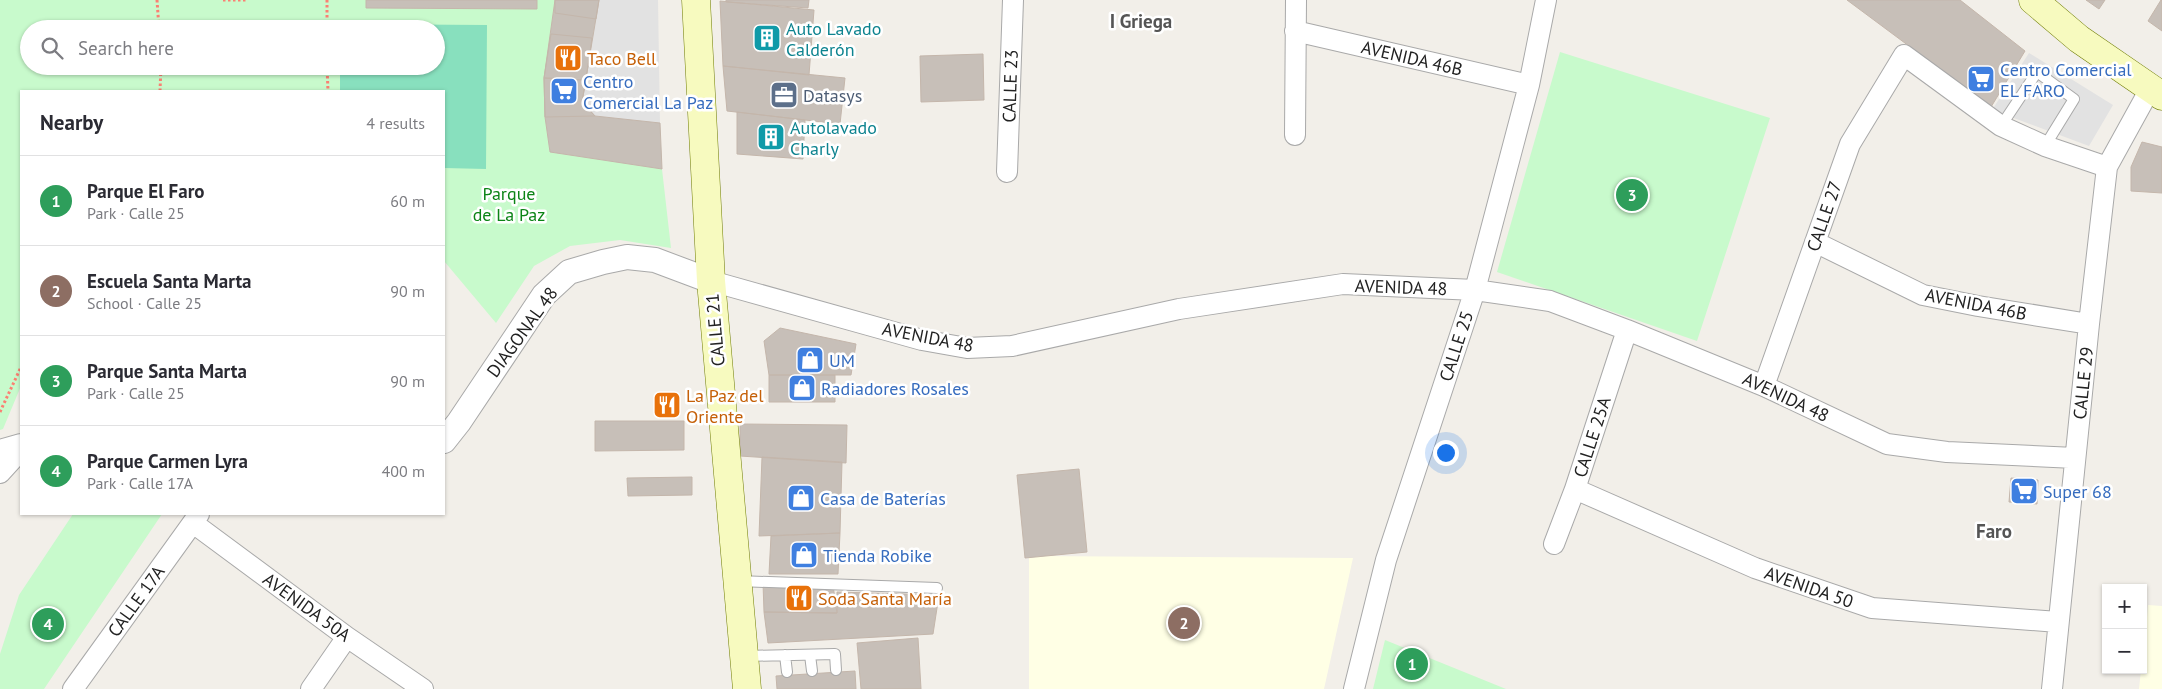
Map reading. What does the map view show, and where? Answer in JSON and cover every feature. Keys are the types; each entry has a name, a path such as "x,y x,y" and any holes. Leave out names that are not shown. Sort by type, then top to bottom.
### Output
{"main road":[{"name":"CALLE 21","path":"696,0 711,281 747,689"},
{"path":"2033,0 2079,39 2156,92"}],"street":[{"name":"CALLE 23","path":"1007,172 1013,0"},
{"path":"1295,135 1296,0"},
{"name":"CALLE 25","path":"1354,689 1386,560 1475,290 1529,85 1546,0"},
{"name":"AVENIDA 46B","path":"1295,31 1529,85"},
{"name":"CALLE 27","path":"1764,386 1850,144 1904,55 2001,126"},
{"name":"CALLE 29","path":"2052,689 2107,167 2156,92"},
{"path":"2001,126 2044,146 2107,167"},
{"name":"AVENIDA 46B","path":"1815,242 1922,295 2089,324"},
{"name":"DIAGONAL 48","path":"445,440 459,422 544,295 569,272 627,257 655,260 711,281"},
{"name":"AVENIDA 48","path":"711,281 922,340 967,348 1012,346 1179,308 1342,284 1475,290 1550,302 1626,330 1764,386 1887,444 1946,452 2075,458"},
{"name":"CALLE 25A","path":"1554,544 1575,489 1626,330"},
{"path":"0,452 20,446"},
{"path":"0,473 20,451"},
{"name":"AVENIDA 50","path":"1575,489 1755,568 1872,608 2058,622"},
{"name":"AVENIDA 50A","path":"196,518 347,637 423,689"},
{"name":"CALLE 17A","path":"73,689 196,518"},
{"path":"311,689 347,637"}],"lane":[{"path":"2001,126 2037,72 2074,100 2044,146"},
{"path":"737,580 937,588"},
{"path":"744,656 835,654 836,670"},
{"path":"785,655 787,672"},
{"path":"810,655 812,671"}],"path":[{"path":"157,0 158,20"},
{"path":"223,0 246,0"},
{"path":"327,0 327,20"},
{"path":"160,90 161,75"},
{"path":"327,75 328,90"},
{"path":"0,412 20,369"}],"shaded area":[{"path":"599,0 658,0 660,123 595,116 582,102"},
{"path":"2029,53 2113,105 2089,146 1992,110"},
{"path":"1029,556 1353,558 1324,689 1029,689"},
{"path":"2148,605 2162,606 2162,689 2139,689 2141,674 2147,674"}],"green space":[{"name":"Parque de La Paz","path":"0,0 555,0 544,78 545,117 550,152 662,169 671,248 620,240 570,246 534,266 496,323 445,262 445,90 20,90 20,388 3,429 0,430"},
{"path":"445,25 487,25 486,169 445,168 445,90 340,90 340,75 445,75"},
{"path":"1560,52 1770,118 1697,341 1497,272"},
{"path":"72,515 161,515 44,689 0,689 0,654 19,595"},
{"path":"1385,640 1506,689 1373,689"}],"building":[{"path":"366,0 537,0 537,9 366,8"},
{"name":"Centro Comercial La Paz","path":"555,0 599,0 582,102 595,116 660,123 662,169 550,152 545,117 544,78"},
{"path":"555,0 599,0 596,19 555,13"},
{"path":"726,0 809,0 808,8 726,2"},
{"name":"Centro Comercial EL FARO","path":"1847,0 1960,0 2025,51 1991,107"},
{"path":"2086,0 2105,0 2099,9"},
{"path":"2162,0 2162,31 2148,21"},
{"name":"Auto Lavado Calderón","path":"720,1 814,10 809,75 723,66"},
{"name":"Taco Bell","path":"551,34 592,38 586,80 544,78"},
{"path":"983,54 984,100 921,102 920,56"},
{"name":"Datasys","path":"723,66 845,78 840,124 727,111"},
{"path":"544,78 586,80 582,102 595,116 545,117"},
{"name":"Autolavado Charly","path":"737,112 805,120 803,159 737,154"},
{"path":"2142,142 2162,147 2162,193 2131,191 2131,167"},
{"name":"UM","path":"780,328 856,344 851,375 769,375 764,341"},
{"name":"Radiadores Rosales","path":"769,375 835,375 835,402 769,402"},
{"path":"595,421 684,421 684,450 595,451"},
{"path":"740,424 847,425 846,463 740,456"},
{"name":"Casa de Baterías","path":"762,457 842,462 840,533 759,536"},
{"path":"1079,469 1087,552 1025,558 1017,475"},
{"path":"692,477 692,495 628,496 627,478"},
{"name":"Super 68","path":"2011,478 2038,480 2037,504 2009,502"},
{"name":"Tienda Robike","path":"840,533 838,574 769,574 771,536"},
{"name":"Soda Santa María","path":"763,583 833,585 837,613 764,612"},
{"path":"837,592 939,595 933,634 768,643 764,612 837,613"},
{"path":"918,638 921,689 861,689 857,643"},
{"path":"855,671 856,689 777,689 776,676"}],"place":[{"name":"Auto Lavado Calderón","path":"767,38"},
{"name":"Taco Bell","path":"568,58"},
{"name":"Centro Comercial EL FARO","path":"1981,79"},
{"name":"Centro Comercial La Paz","path":"564,91"},
{"name":"Datasys","path":"784,95"},
{"name":"Autolavado Charly","path":"771,137"},
{"name":"Parque Santa Marta","path":"1632,195"},
{"name":"UM","path":"810,360"},
{"name":"Radiadores Rosales","path":"802,388"},
{"name":"La Paz del Oriente","path":"667,405"},
{"name":"Super 68","path":"2024,491"},
{"name":"Casa de Baterías","path":"801,498"},
{"name":"Tienda Robike","path":"804,555"},
{"name":"Soda Santa María","path":"799,598"},
{"name":"Escuela Santa Marta","path":"1184,623"},
{"name":"Parque Carmen Lyra","path":"48,624"},
{"name":"Parque El Faro","path":"1412,664"}],"district":[{"name":"I Griega","path":"1141,21"},
{"name":"Faro","path":"1994,531"}]}
